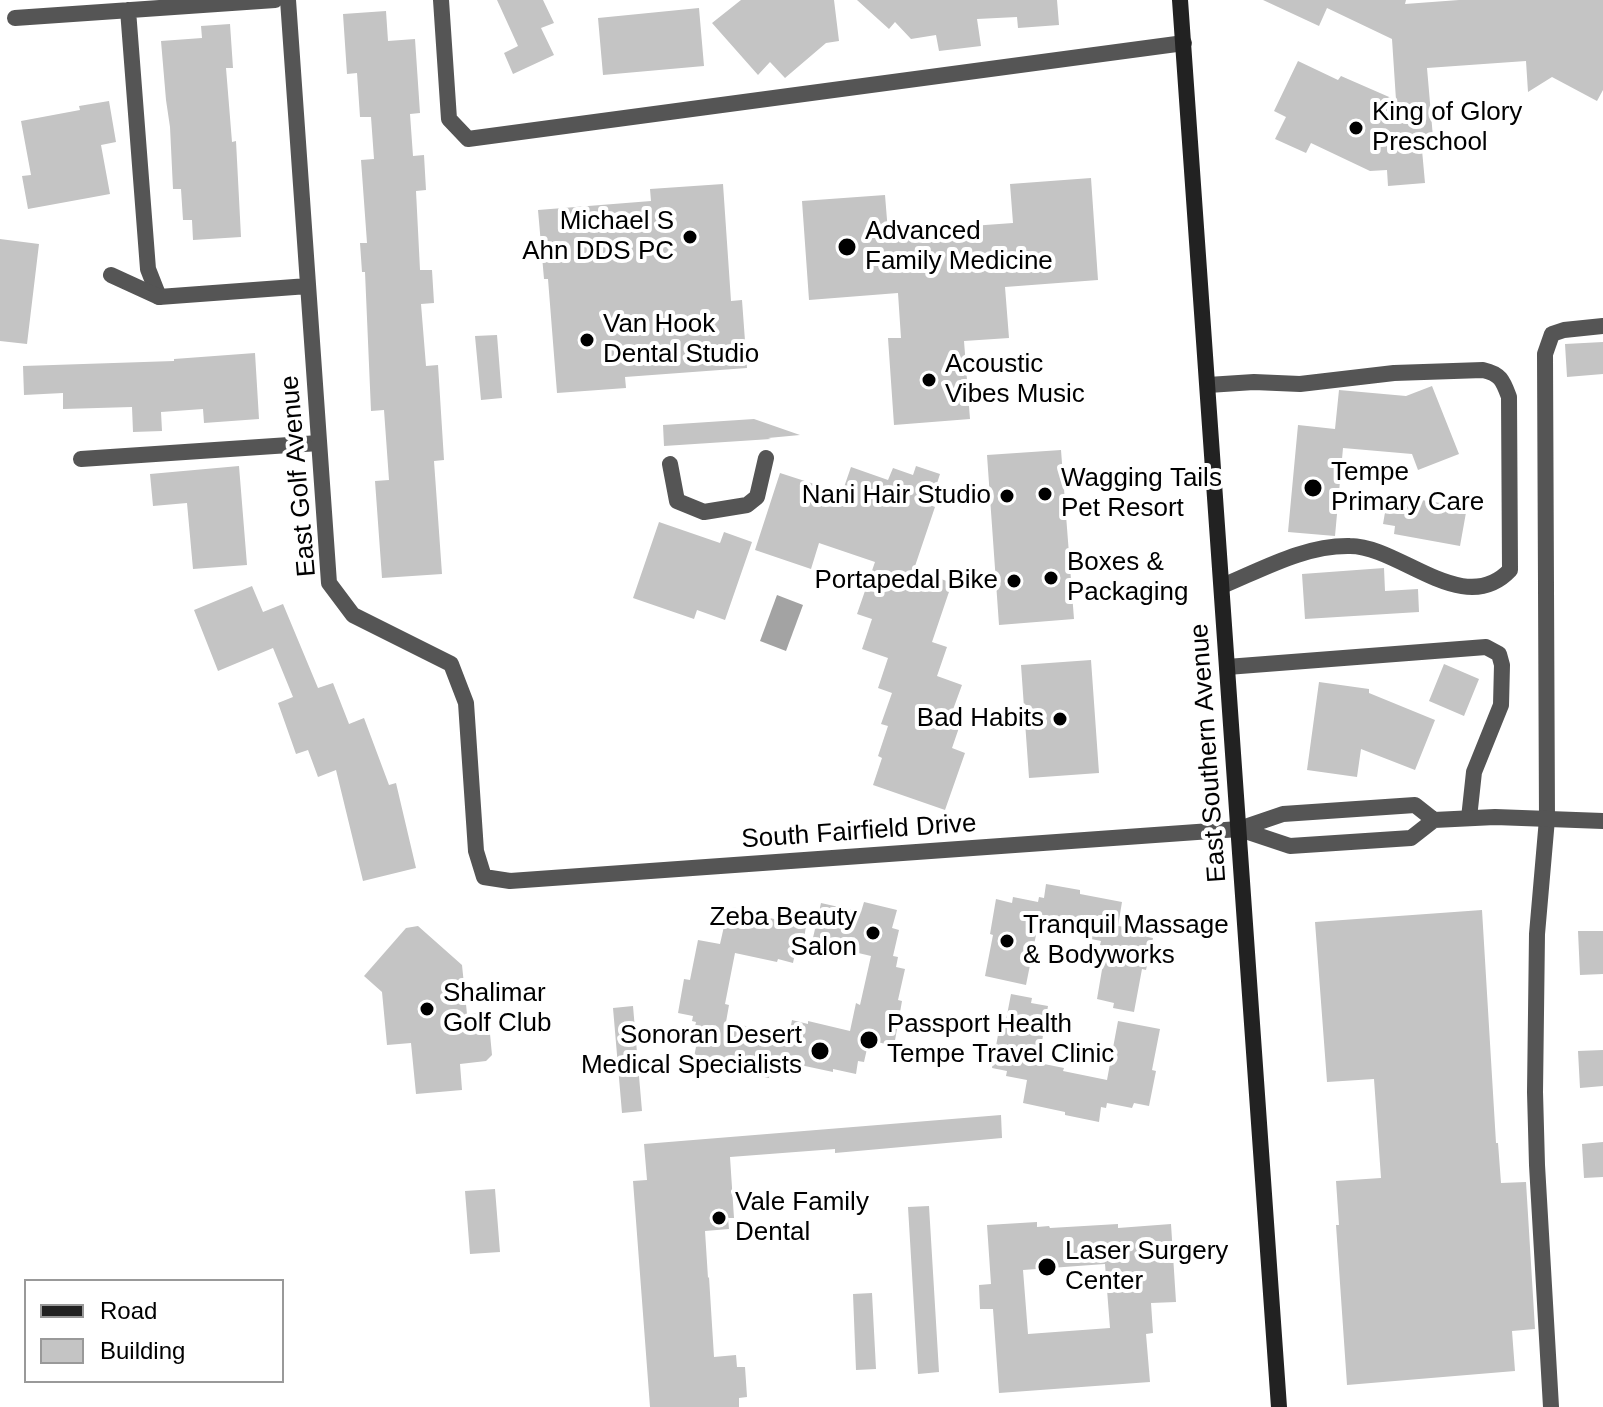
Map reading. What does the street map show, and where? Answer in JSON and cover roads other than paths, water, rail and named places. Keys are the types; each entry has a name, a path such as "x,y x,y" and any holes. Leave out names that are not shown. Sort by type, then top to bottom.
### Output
{"main road":[{"name":"East Southern Avenue","path":"1180,0 1279,1407"}],"street":[{"path":"15,18 275,0"},
{"name":"East Golf Avenue","path":"288,0 329,583 353,615 451,664 466,703 476,851 484,877"},
{"path":"441,0 449,119 468,139 1184,43"},
{"path":"128,10 148,269 159,297"},
{"path":"111,275 159,297 308,286"},
{"path":"1551,1407 1535,1092 1537,934 1547,819 1545,354 1552,334 1603,326"},
{"path":"1208,385 1254,382 1300,384 1394,373 1483,370 1496,373 1509,397 1510,570 1502,578 1490,584 1455,584 1416,571 1381,551 1347,545 1319,548 1294,556 1222,586"},
{"path":"81,459 319,443"},
{"path":"670,464 677,501 704,512 747,505 757,497 766,458"},
{"path":"1227,667 1486,647 1499,654 1502,665 1501,705 1474,772 1469,818"},
{"name":"South Fairfield Drive","path":"484,877 510,881 1239,829 1283,814 1415,805 1434,820"},
{"name":"South Fairfield Drive","path":"1239,829 1290,846 1411,838 1434,820 1603,821"}],"place":[{"name":"King of Glory Preschool","path":"1356,128"},
{"name":"Michael S Ahn DDS PC","path":"690,237"},
{"name":"Advanced Family Medicine","path":"847,247"},
{"name":"Van Hook Dental Studio","path":"587,340"},
{"name":"Acoustic Vibes Music","path":"929,380"},
{"name":"Tempe Primary Care","path":"1313,488"},
{"name":"Wagging Tails Pet Resort","path":"1045,494"},
{"name":"Nani Hair Studio","path":"1007,496"},
{"name":"Boxes & Packaging","path":"1051,578"},
{"name":"Portapedal Bike","path":"1014,581"},
{"name":"Bad Habits","path":"1060,719"},
{"name":"Zeba Beauty Salon","path":"873,933"},
{"name":"Tranquil Massage & Bodyworks","path":"1007,941"},
{"name":"Shalimar Golf Club","path":"427,1009"},
{"name":"Passport Health Tempe Travel Clinic","path":"869,1040"},
{"name":"Sonoran Desert Medical Specialists","path":"820,1051"},
{"name":"Vale Family Dental","path":"719,1218"},
{"name":"Laser Surgery Center","path":"1047,1267"}]}
